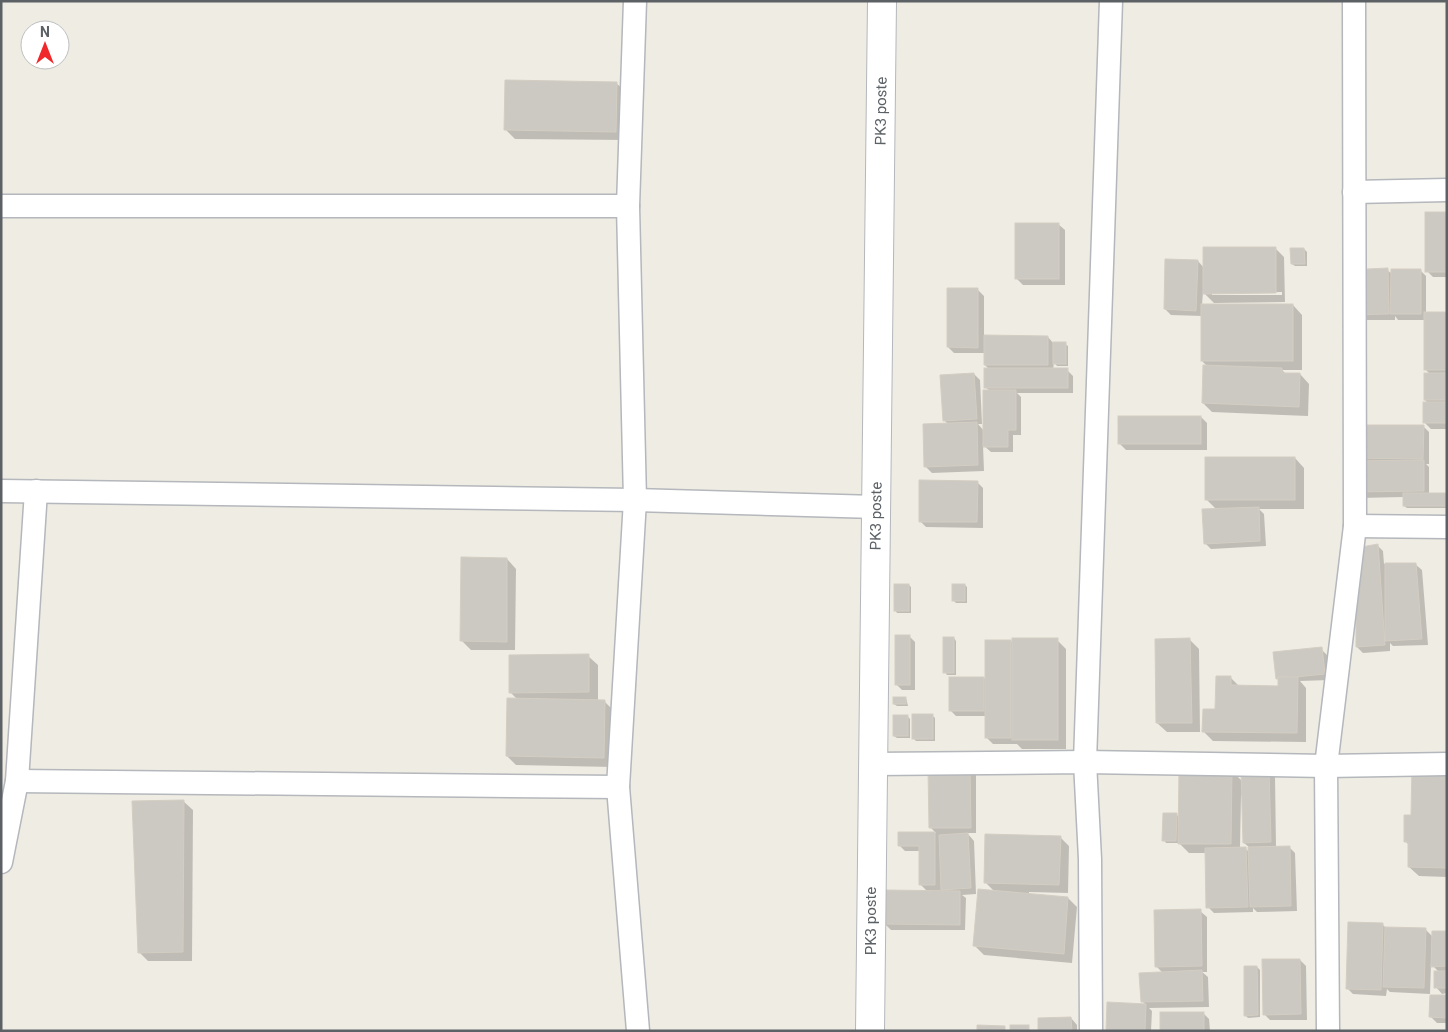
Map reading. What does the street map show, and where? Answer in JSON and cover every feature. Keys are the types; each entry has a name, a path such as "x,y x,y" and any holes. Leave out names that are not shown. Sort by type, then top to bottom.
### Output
{"street":[{"path":"635,1 628,206 635,500 618,787 638,1031"},
{"name":"PK3 poste","path":"870,1031 882,1"},
{"path":"1090,1031 1090,859 1085,762 1111,1"},
{"path":"1328,1031 1326,766 1355,526 1354,1"},
{"path":"1354,192 1447,190"},
{"path":"1,206 628,206"},
{"path":"1,491 635,500 876,507"},
{"path":"1,862 17,781 36,491"},
{"path":"1355,526 1447,528"},
{"path":"872,764 1085,762 1326,766 1447,764"},
{"path":"17,781 618,787"}],"building":[{"path":"505,80 617,82 616,132 504,130"},
{"path":"1425,212 1447,212 1447,272 1425,272"},
{"path":"1015,223 1059,223 1059,279 1015,279"},
{"path":"1203,247 1276,247 1276,293 1203,294"},
{"path":"1290,248 1304,248 1305,264 1291,264"},
{"path":"1165,259 1198,260 1196,311 1164,309"},
{"path":"1388,268 1389,314 1348,315 1347,270"},
{"path":"1391,269 1421,269 1421,314 1390,314"},
{"path":"947,288 978,288 978,348 947,347"},
{"path":"1201,304 1293,304 1293,361 1201,361"},
{"path":"1424,312 1447,312 1447,370 1424,370"},
{"path":"984,335 1048,336 1048,365 984,365"},
{"path":"1053,342 1066,342 1066,364 1053,364"},
{"path":"1203,365 1282,368 1282,373 1300,373 1299,407 1202,403"},
{"path":"984,368 1068,368 1068,388 984,388"},
{"path":"974,373 977,419 943,421 940,375"},
{"path":"1424,373 1447,373 1447,400 1424,400"},
{"path":"983,390 1016,390 1016,430 1008,430 1008,447 983,447"},
{"path":"1423,402 1447,402 1447,423 1423,423"},
{"path":"1118,416 1201,416 1201,444 1118,444"},
{"path":"977,422 978,465 924,467 923,424"},
{"path":"1348,425 1424,425 1423,459 1347,458"},
{"path":"1205,457 1295,457 1295,500 1205,500"},
{"path":"1424,460 1424,491 1351,492 1351,461"},
{"path":"919,480 978,481 977,522 919,522"},
{"path":"1403,493 1447,493 1447,506 1403,506"},
{"path":"1259,507 1260,541 1204,544 1202,509"},
{"path":"1378,544 1385,645 1356,647 1356,548"},
{"path":"461,557 507,558 507,642 460,641"},
{"path":"1385,563 1416,563 1422,639 1385,641"},
{"path":"894,584 909,584 909,611 894,611"},
{"path":"952,584 965,584 965,601 952,601"},
{"path":"895,635 910,635 910,685 895,685"},
{"path":"943,637 954,637 954,673 943,673"},
{"path":"1012,638 1058,638 1058,740 1012,740"},
{"path":"1190,638 1192,723 1156,723 1155,639"},
{"path":"985,640 1011,640 1011,738 985,738"},
{"path":"1322,647 1325,674 1276,679 1273,652"},
{"path":"589,654 589,692 509,693 509,655"},
{"path":"1216,676 1231,676 1231,685 1278,686 1278,677 1298,677 1297,733 1202,732 1203,709 1215,709"},
{"path":"949,677 984,677 984,711 949,711"},
{"path":"893,697 906,697 906,704 893,704"},
{"path":"507,698 605,700 604,758 506,756"},
{"path":"912,714 933,714 933,739 912,739"},
{"path":"893,715 908,715 908,736 893,736"},
{"path":"1412,767 1447,767 1447,868 1408,867 1408,842 1404,842 1404,815 1411,815"},
{"path":"928,768 970,768 971,828 929,828"},
{"path":"1269,769 1271,842 1243,843 1241,770"},
{"path":"1179,770 1232,770 1231,844 1178,844"},
{"path":"184,800 183,952 138,953 132,801"},
{"path":"1163,813 1177,813 1176,841 1162,841"},
{"path":"898,832 935,832 935,885 919,885 919,846 898,846"},
{"path":"968,833 971,888 941,890 939,835"},
{"path":"985,834 1061,836 1059,885 984,883"},
{"path":"1290,846 1291,906 1250,907 1248,847"},
{"path":"1246,847 1248,907 1206,908 1205,848"},
{"path":"978,889 1068,897 1064,954 973,946"},
{"path":"884,890 960,891 960,925 884,924"},
{"path":"1201,909 1202,966 1155,967 1154,910"},
{"path":"1348,922 1383,923 1381,990 1346,989"},
{"path":"1385,927 1426,928 1424,988 1383,987"},
{"path":"1432,931 1447,931 1447,966 1431,967"},
{"path":"1262,959 1300,959 1301,1014 1263,1015"},
{"path":"1244,966 1257,966 1258,1015 1244,1016"},
{"path":"1202,970 1203,1001 1141,1002 1139,973"},
{"path":"1434,971 1447,971 1447,988 1434,988"},
{"path":"1430,995 1447,995 1447,1018 1429,1017"},
{"path":"1107,1002 1146,1004 1145,1031 1106,1031"},
{"path":"1160,1012 1204,1012 1204,1031 1160,1031"},
{"path":"1071,1017 1072,1031 1038,1031 1038,1018"},
{"path":"977,1025 1005,1026 1005,1031 977,1031"},
{"path":"1010,1025 1029,1025 1029,1031 1010,1031"}]}
